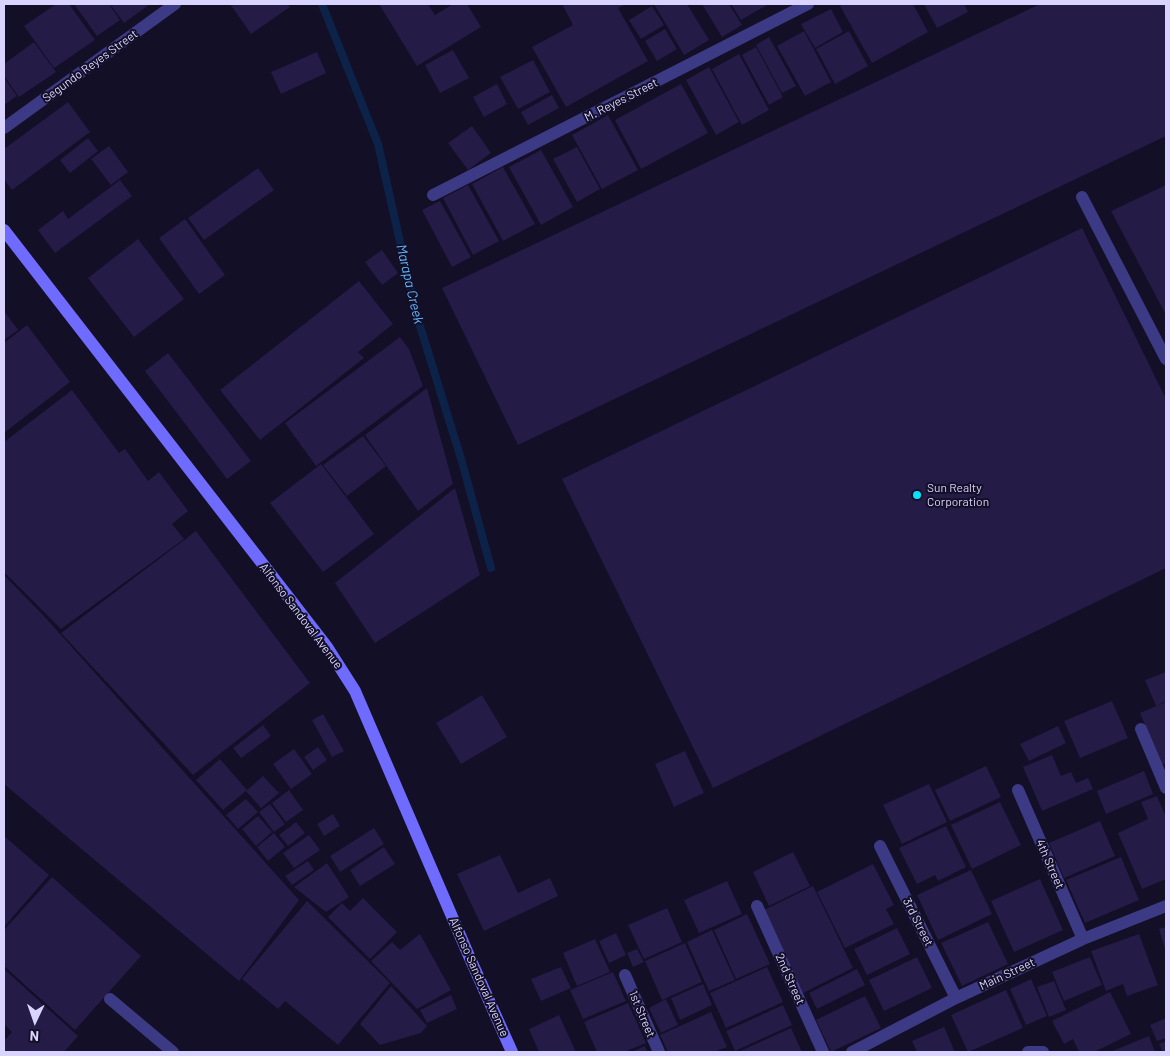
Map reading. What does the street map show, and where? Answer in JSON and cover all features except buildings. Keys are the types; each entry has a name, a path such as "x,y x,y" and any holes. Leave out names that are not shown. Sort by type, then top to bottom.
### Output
{"main road":[{"name":"Alfonso Sandoval Avenue","path":"4,230 327,647 355,692 512,1052"}],"street":[{"name":"Segundo Reyes Street","path":"4,128 175,4"},
{"name":"M. Reyes Street","path":"434,195 808,4"},
{"path":"1082,197 1166,359"},
{"path":"1141,729 1166,788"},
{"name":"4th Street","path":"1018,790 1083,939"},
{"name":"3rd Street","path":"880,846 956,998"},
{"name":"2nd Street","path":"756,906 823,1052"},
{"name":"Main Street","path":"852,1052 956,998 1083,939 1166,906"},
{"name":"1st Street","path":"626,975 659,1052"},
{"path":"110,999 174,1052"},
{"path":"1028,1052 1043,1052"}],"waterway":[{"name":"Marapa Creek","path":"322,4 378,144 416,313 462,462 491,568"}],"place":[{"name":"Sun Realty Corporation","path":"917,495"}]}
